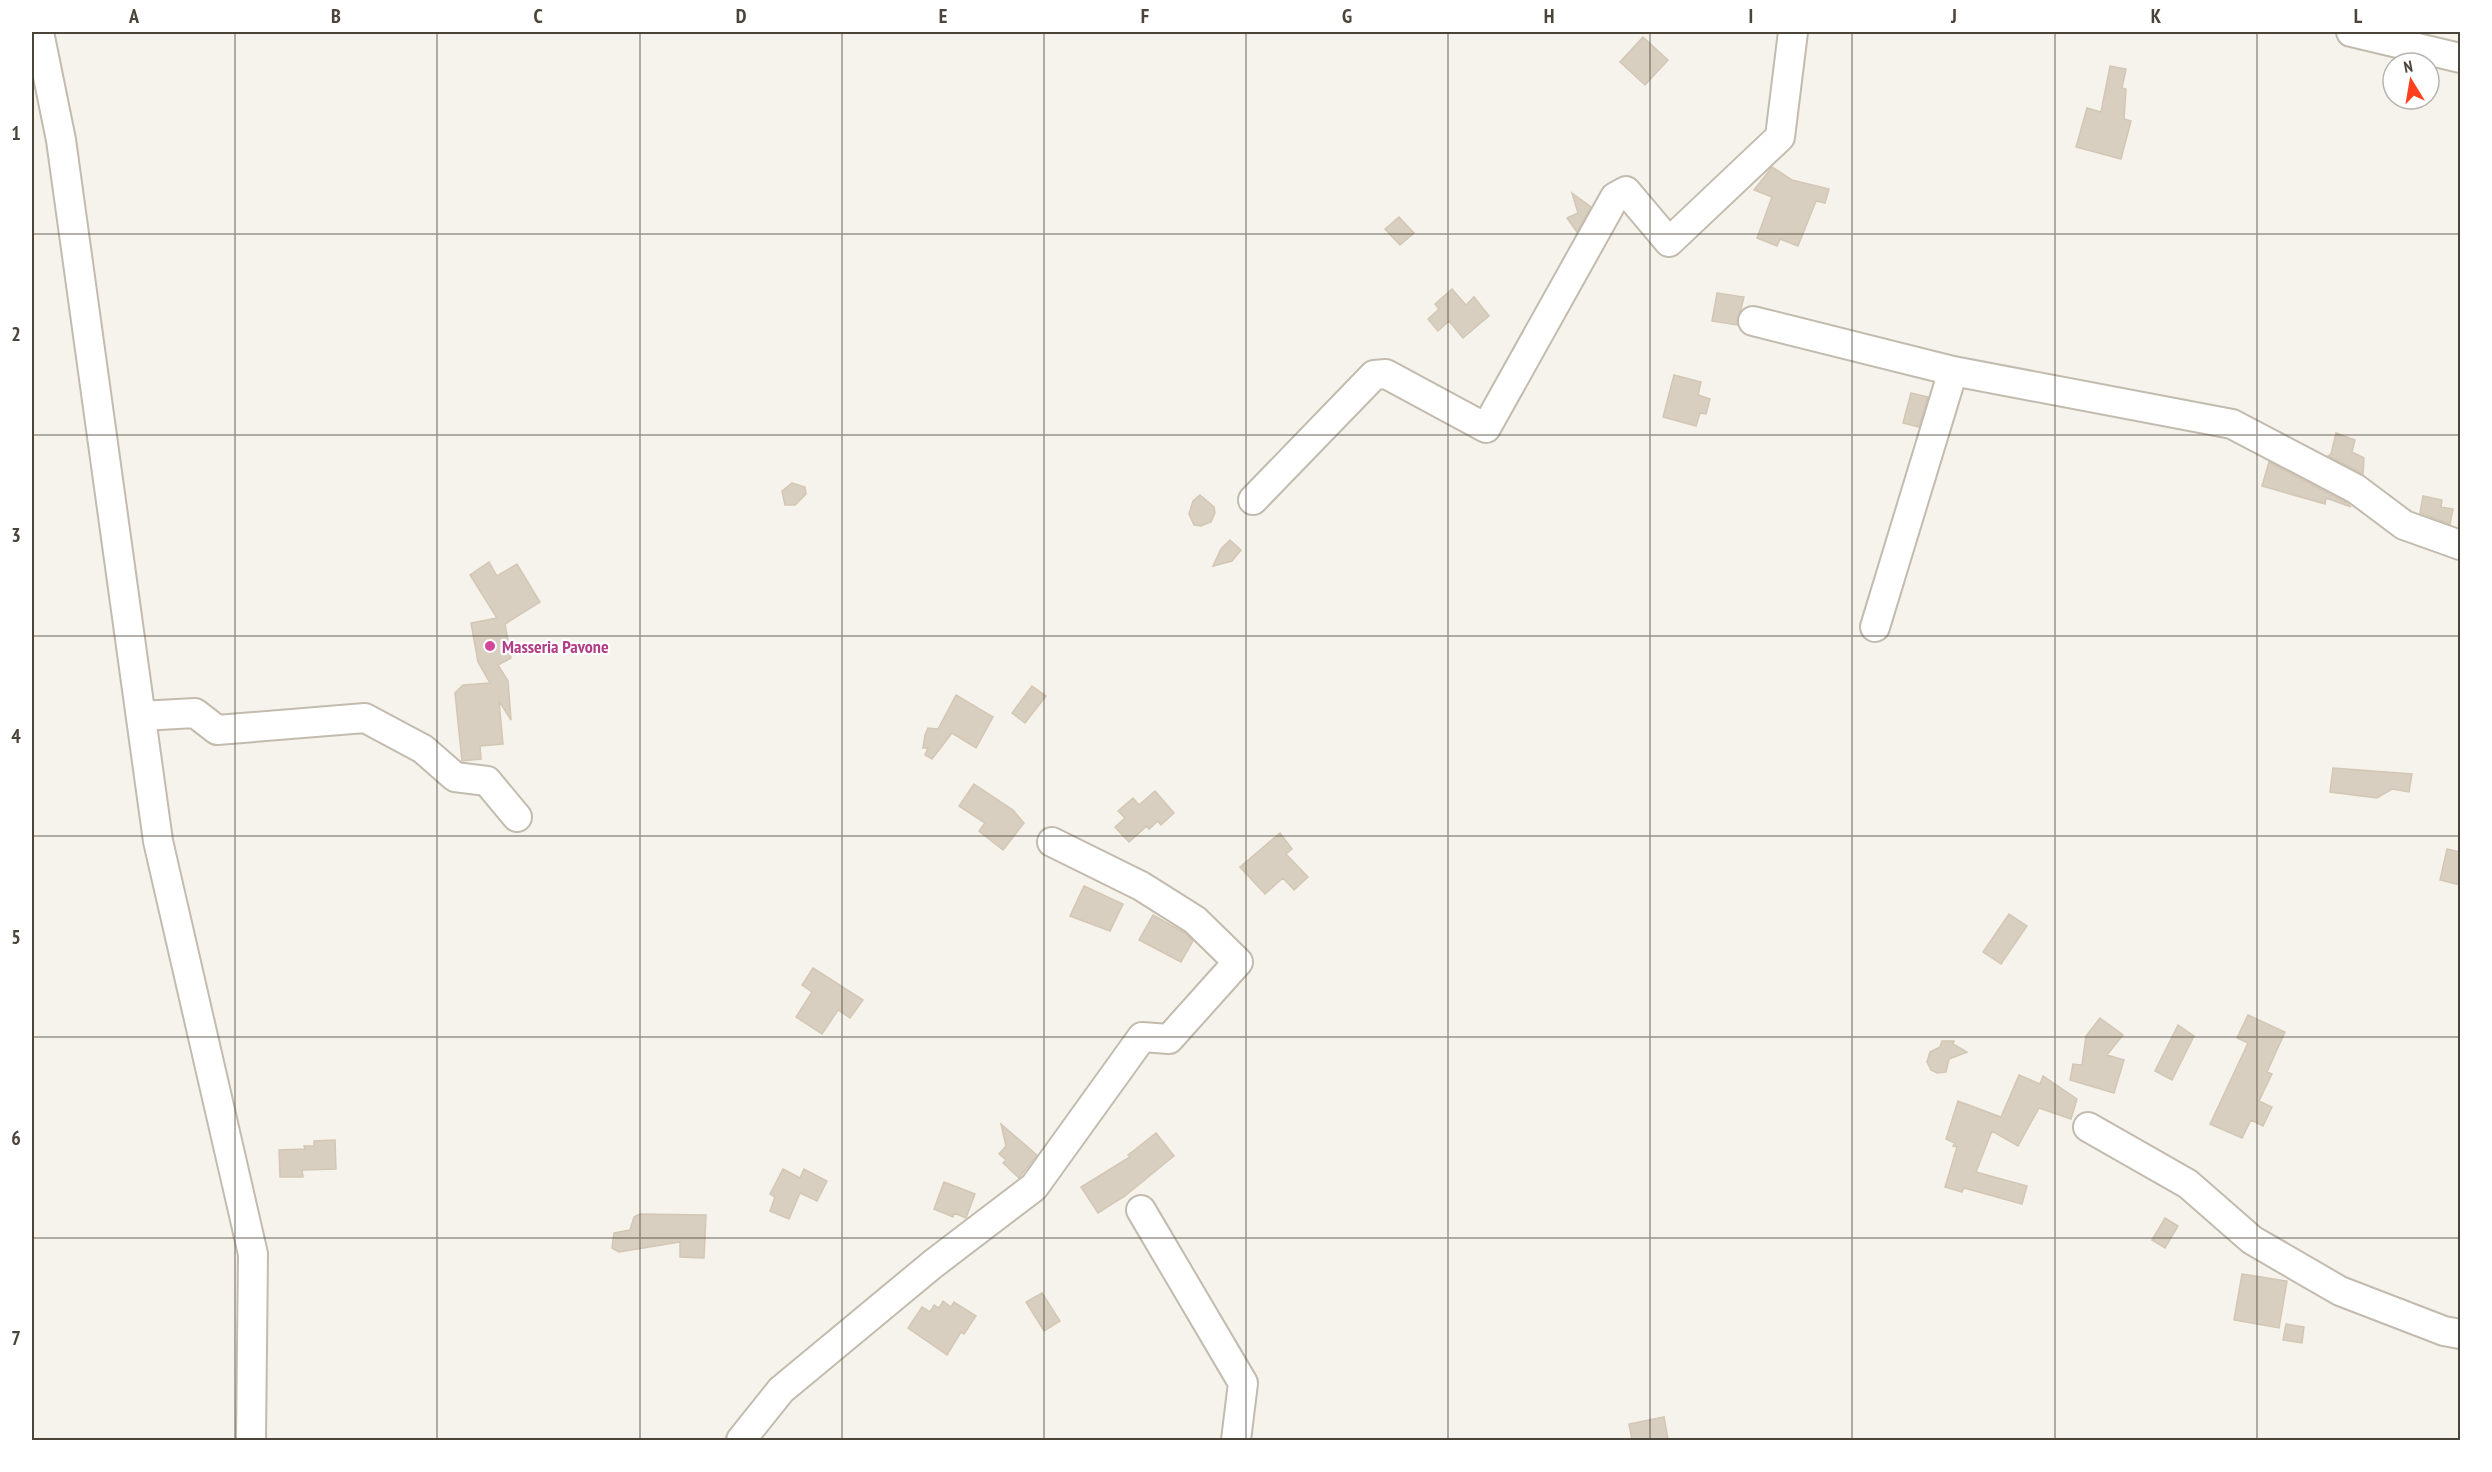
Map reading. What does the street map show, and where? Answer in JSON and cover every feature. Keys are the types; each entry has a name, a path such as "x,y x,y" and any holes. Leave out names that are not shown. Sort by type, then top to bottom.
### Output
{"street":[{"path":"39,32 61,140 158,841 254,1254 251,1440"},
{"path":"1253,501 1374,375 1386,374 1486,428 1615,197 1626,191 1669,242 1780,137 1793,32"},
{"path":"2351,32 2460,58"},
{"path":"1753,321 1953,371 2232,424 2356,489 2404,525 2460,545"},
{"path":"1875,627 1953,371"},
{"path":"141,716 195,713 218,730 365,718 423,749 455,777 487,781 517,817"},
{"path":"741,1440 781,1390 933,1264 1034,1187 1142,1037 1169,1039 1238,962 1195,920 1141,886 1052,842"},
{"path":"2088,1127 2188,1184 2252,1240 2340,1291 2460,1335"},
{"path":"1141,1210 1243,1383 1236,1440"}],"building":[{"path":"1643,37 1668,60 1645,85 1620,62"},
{"path":"2110,66 2126,69 2122,88 2126,89 2124,119 2131,121 2121,159 2076,147 2087,108 2101,112"},
{"path":"1772,167 1792,180 1829,189 1825,203 1816,201 1798,246 1780,239 1777,246 1757,238 1772,197 1754,190"},
{"path":"1572,193 1591,207 1577,232 1567,218 1578,213"},
{"path":"1399,217 1414,233 1400,245 1385,229"},
{"path":"1452,289 1466,305 1474,297 1489,316 1463,338 1449,321 1438,331 1428,319 1439,309 1435,304"},
{"path":"1717,293 1744,297 1737,325 1712,321"},
{"path":"1674,375 1701,382 1698,395 1710,399 1706,414 1700,413 1696,426 1663,417"},
{"path":"1911,393 1928,397 1919,427 1903,423"},
{"path":"2336,433 2355,440 2352,452 2364,458 2363,474 2328,456 2331,454"},
{"path":"2269,462 2351,507 2326,498 2325,504 2262,486"},
{"path":"792,483 805,487 806,494 795,505 785,505 782,491"},
{"path":"1200,495 1214,507 1215,513 1211,522 1201,526 1194,525 1189,514 1193,501"},
{"path":"2423,496 2442,500 2441,507 2453,509 2450,524 2420,513"},
{"path":"1230,540 1241,550 1232,561 1213,566 1221,549"},
{"path":"489,562 497,576 517,564 540,602 505,624 511,658 498,665 508,681 511,720 499,701 503,744 480,746 481,759 462,761 455,693 463,685 490,683 478,662 471,623 497,618 470,575"},
{"path":"1032,686 1046,696 1025,723 1012,713"},
{"path":"956,695 993,717 976,748 952,733 932,759 925,755 928,748 923,748 925,735 928,728 938,729"},
{"path":"2333,768 2412,774 2409,792 2392,789 2377,798 2330,792"},
{"path":"974,784 1013,810 1024,823 1003,850 979,831 985,823 959,806"},
{"path":"1155,791 1174,813 1161,825 1158,821 1149,829 1147,826 1129,842 1115,827 1125,818 1118,811 1133,798 1139,805"},
{"path":"1280,833 1292,849 1286,854 1308,877 1294,890 1283,878 1265,894 1240,867"},
{"path":"2447,849 2460,852 2460,885 2440,880"},
{"path":"1084,886 1123,904 1110,931 1070,916"},
{"path":"2009,914 2027,926 2001,964 1983,952"},
{"path":"1153,915 1185,933 1193,941 1181,962 1139,940"},
{"path":"813,968 863,1000 850,1018 838,1010 822,1034 796,1017 812,992 802,985"},
{"path":"2248,1015 2285,1032 2267,1072 2272,1074 2259,1101 2272,1107 2263,1126 2251,1120 2242,1138 2210,1124 2248,1043 2237,1038"},
{"path":"2100,1018 2123,1035 2107,1055 2124,1060 2114,1093 2070,1080 2073,1064 2082,1065 2086,1036"},
{"path":"2178,1025 2194,1036 2172,1080 2155,1071"},
{"path":"1942,1041 1954,1041 1953,1044 1967,1052 1949,1059 1946,1072 1937,1073 1931,1070 1927,1062 1930,1052 1940,1047"},
{"path":"2019,1075 2040,1084 2043,1076 2077,1099 2071,1119 2039,1108 2018,1146 1992,1131 1976,1172 2027,1186 2022,1204 1964,1188 1962,1192 1945,1187 1957,1147 1953,1146 1955,1143 1946,1139 1958,1101 2001,1117"},
{"path":"1001,1124 1037,1155 1019,1178 1003,1163 1006,1160 999,1154 1006,1146"},
{"path":"1156,1133 1174,1156 1125,1196 1098,1213 1081,1187 1130,1157 1128,1155"},
{"path":"335,1140 336,1169 302,1170 303,1177 280,1177 279,1150 305,1149 304,1146 314,1146 314,1141"},
{"path":"783,1169 800,1178 804,1169 827,1181 817,1201 800,1193 789,1219 770,1211 775,1197 770,1194"},
{"path":"944,1182 975,1194 966,1218 954,1213 953,1217 934,1209"},
{"path":"640,1214 706,1215 704,1258 680,1257 680,1242 619,1252 612,1248 614,1233 630,1230 634,1217"},
{"path":"2165,1218 2178,1226 2165,1248 2152,1240"},
{"path":"2242,1274 2287,1281 2279,1328 2234,1320"},
{"path":"1042,1293 1060,1321 1044,1331 1026,1302"},
{"path":"943,1301 951,1307 954,1302 976,1316 964,1334 961,1332 947,1355 908,1328 922,1307 930,1312 934,1305 939,1308"},
{"path":"2286,1324 2304,1327 2302,1343 2283,1340"},
{"path":"1664,1417 1668,1439 1632,1440 1629,1424"}],"place":[{"name":"Masseria Pavone","path":"490,646"}]}
